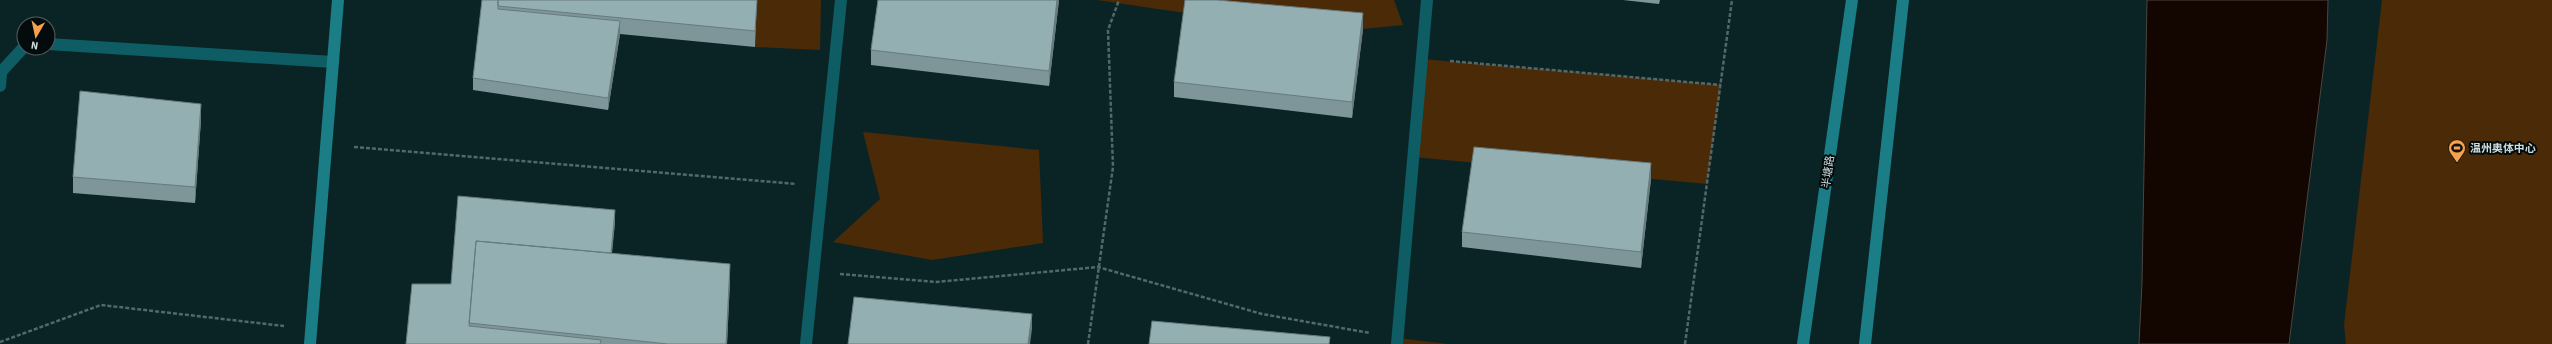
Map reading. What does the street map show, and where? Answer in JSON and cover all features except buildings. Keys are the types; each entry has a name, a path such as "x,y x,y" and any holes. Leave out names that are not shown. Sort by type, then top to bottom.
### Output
{"main road":[{"path":"310,344 338,0"},
{"name":"半塘路","path":"1803,344 1852,0"},
{"path":"1865,344 1903,0"}],"lane":[{"path":"806,344 841,0"},
{"path":"1397,341 1426,0"},
{"path":"56,45 333,62"},
{"path":"0,86 1,73 17,56"}],"path":[{"path":"1088,344 1113,167 1108,30 1119,0"},
{"path":"1684,344 1732,0"},
{"path":"1422,59 1721,85"},
{"path":"326,145 822,186"},
{"path":"813,272 936,282 1098,267 1262,314 1397,341"},
{"path":"0,342 101,305 311,330"}],"shaded area":[{"path":"757,0 821,0 820,50 755,47"},
{"path":"1097,0 1394,0 1403,25 1363,29 1185,13"},
{"path":"2147,0 2328,0 2327,40 2289,344 2139,344 2142,283"},
{"name":"温州奥体中心","path":"2382,0 2552,0 2552,344 2346,344 2344,325"},
{"path":"1422,59 1721,85 1707,184 1413,157"},
{"path":"863,132 1039,150 1043,243 932,260 833,242 880,199"},
{"path":"1398,338 1448,344 1397,344"}],"place":[{"name":"温州奥体中心","path":"2457,163"}]}
